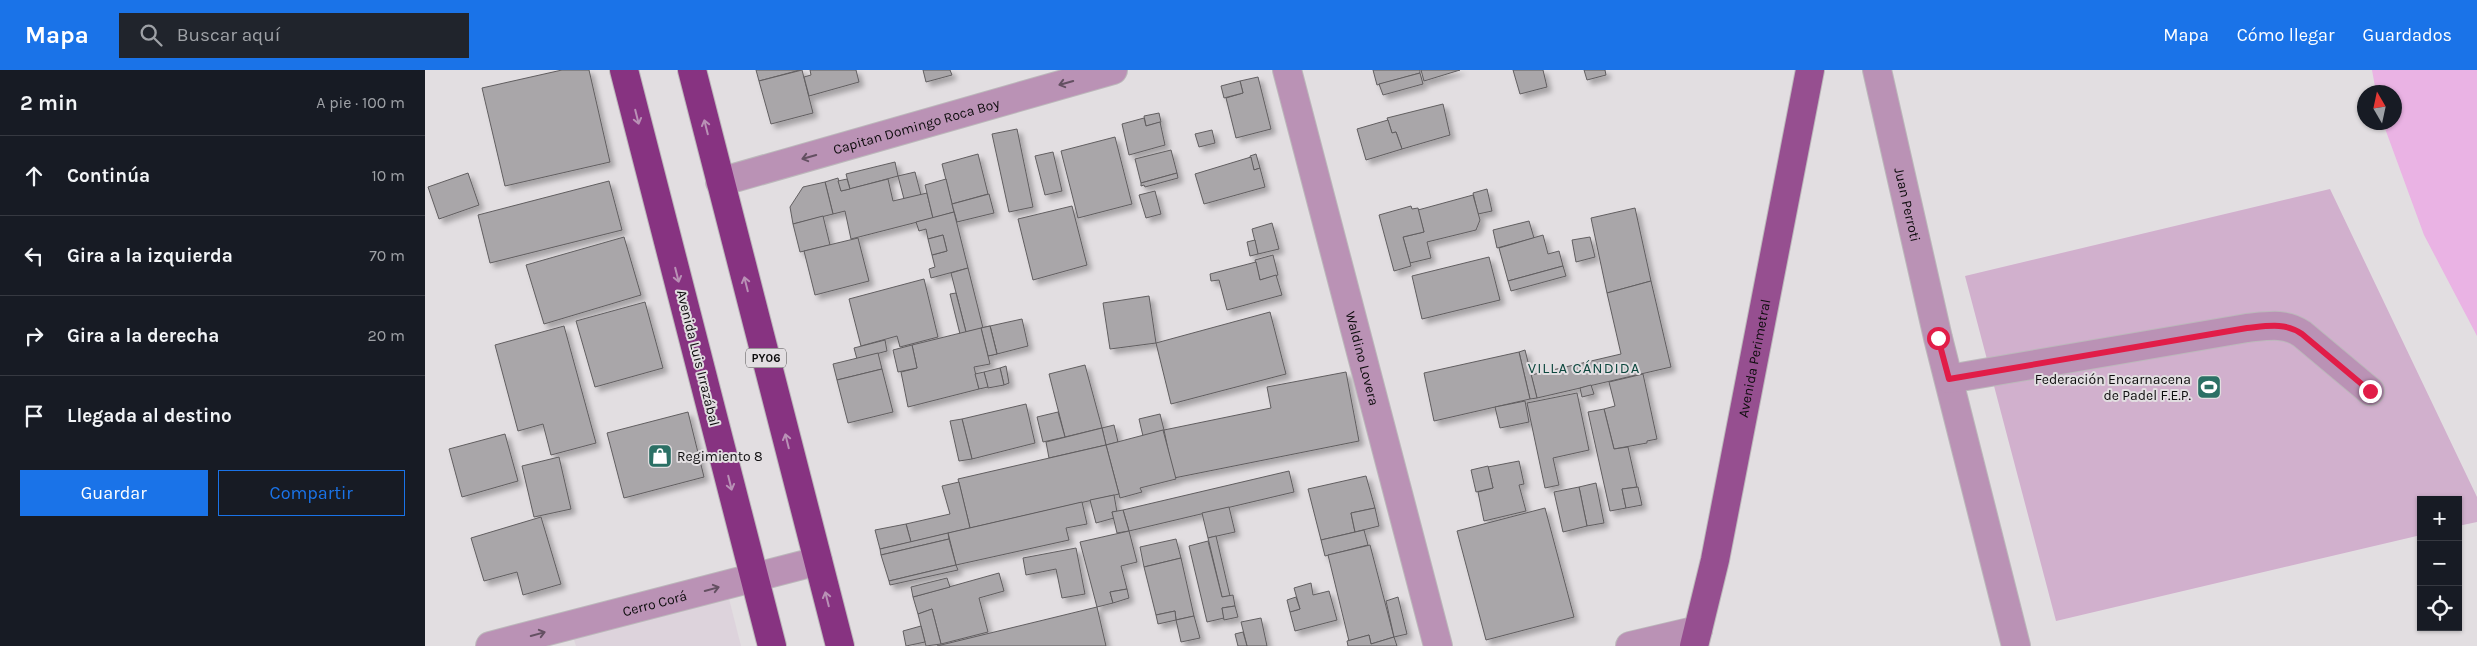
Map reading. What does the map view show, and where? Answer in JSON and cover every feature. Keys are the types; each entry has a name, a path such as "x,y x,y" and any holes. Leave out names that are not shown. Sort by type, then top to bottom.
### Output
{"highway":[{"name":"Avenida Luis Irrazábal","path":"624,70 772,646"},
{"name":"PY06","path":"691,70 839,646"}],"main road":[{"name":"Avenida Perimetral","path":"1696,638 1715,560 1810,70"}],"street":[{"name":"Capitan Domingo Roca Boy","path":"720,182 1113,70"},
{"name":"Waldino Lovera","path":"1287,70 1438,646"},
{"name":"Juan Perroti","path":"1877,70 1938,338 2016,646"},
{"path":"1949,379 2247,328 2283,326 2293,328 2302,334 2370,391"},
{"name":"Cerro Corá","path":"490,646 818,561"},
{"path":"1630,646 1696,638"}],"shaded area":[{"path":"2372,70 2477,70 2477,336 2424,235 2386,130 2402,130 2402,85 2375,85"},
{"name":"Federación Encarnacena de Padel F.E.P.","path":"2330,189 2477,497 2477,522 2462,525 2462,496 2417,496 2417,536 2056,621 1965,276"},
{"path":"724,579 741,646 576,646 568,620"}],"building":[{"path":"562,70 589,70 610,162 505,186 482,88"},
{"path":"756,70 800,70 759,81"},
{"path":"802,70 813,113 771,124 759,81"},
{"path":"810,70 856,70 859,82 809,96 804,77 811,75"},
{"path":"923,70 950,70 952,75 926,82"},
{"path":"1373,70 1420,70 1420,73 1377,85"},
{"path":"1421,70 1460,70 1424,81"},
{"path":"1513,70 1543,70 1547,87 1520,94"},
{"path":"1584,70 1605,70 1606,75 1587,80"},
{"path":"1420,73 1423,84 1383,95 1379,84"},
{"path":"1258,77 1271,129 1236,138 1226,98 1243,93 1240,81"},
{"path":"1240,81 1243,93 1224,98 1221,86"},
{"path":"1443,104 1450,135 1402,149 1396,132 1392,133 1387,118"},
{"path":"1159,113 1161,122 1146,126 1144,116"},
{"path":"1144,118 1146,126 1160,122 1165,145 1129,155 1122,124"},
{"path":"1388,120 1392,133 1396,132 1402,149 1366,160 1357,129"},
{"path":"1017,129 1033,207 1009,212 992,134"},
{"path":"1212,130 1215,143 1199,147 1195,134"},
{"path":"1115,137 1132,204 1078,218 1061,151"},
{"path":"1171,150 1177,173 1141,183 1135,159"},
{"path":"1053,152 1062,191 1045,195 1035,156"},
{"path":"978,154 988,194 952,204 942,164"},
{"path":"1256,154 1260,168 1254,170 1250,156"},
{"path":"1251,157 1254,170 1260,168 1265,187 1204,204 1195,174"},
{"path":"895,162 898,176 850,189 846,174"},
{"path":"915,172 921,195 904,199 898,176"},
{"path":"468,173 479,205 439,219 428,187"},
{"path":"1177,173 1178,178 1145,187 1144,185 1141,186 1141,183"},
{"path":"838,178 841,191 888,179 893,201 927,193 933,218 851,239 845,211 833,214 825,182"},
{"path":"847,179 850,189 841,191 838,181"},
{"path":"946,179 954,212 933,218 925,185"},
{"path":"609,181 622,230 490,263 478,215"},
{"path":"825,182 833,214 793,224 790,207 803,187"},
{"path":"1487,189 1492,211 1478,214 1473,193"},
{"path":"1155,191 1161,214 1146,218 1139,195"},
{"path":"989,194 994,213 957,222 952,204"},
{"path":"1473,195 1480,220 1476,230 1427,242 1431,258 1410,263 1403,237 1424,232 1418,210"},
{"path":"1072,206 1087,265 1033,280 1018,219"},
{"path":"1411,206 1412,209 1418,208 1424,232 1403,237 1411,266 1394,271 1379,215"},
{"path":"1635,208 1651,281 1607,293 1591,218"},
{"path":"954,212 968,268 931,278 929,269 935,267 932,255 947,251 943,235 928,239 926,229 919,231 916,222"},
{"path":"823,216 830,245 800,252 793,224"},
{"path":"1529,221 1534,238 1497,248 1493,230"},
{"path":"1272,223 1279,249 1258,254 1252,229"},
{"path":"943,235 947,251 932,255 928,239"},
{"path":"1543,235 1548,254 1559,251 1563,266 1508,281 1499,248"},
{"path":"624,237 641,295 544,324 526,265"},
{"path":"1590,237 1595,257 1576,262 1572,240"},
{"path":"858,238 869,281 815,295 804,251"},
{"path":"1255,240 1258,254 1250,256 1247,242"},
{"path":"1273,255 1278,275 1260,280 1255,260"},
{"path":"1489,257 1500,300 1422,319 1412,276"},
{"path":"1256,262 1260,280 1276,275 1282,295 1227,310 1219,280 1211,281 1210,274"},
{"path":"1563,266 1566,276 1511,291 1508,281"},
{"path":"968,268 983,328 966,332 951,273"},
{"path":"924,279 938,337 900,347 897,336 861,346 849,299"},
{"path":"1651,281 1671,367 1537,398 1531,375 1621,354 1607,293"},
{"path":"956,293 966,332 960,334 950,294"},
{"path":"1149,296 1156,343 1110,349 1103,303"},
{"path":"645,302 663,368 595,387 576,321"},
{"path":"1270,312 1286,374 1171,404 1156,343"},
{"path":"1022,319 1028,346 997,354 990,326"},
{"path":"564,326 596,443 551,455 543,424 518,431 495,345"},
{"path":"990,326 997,354 988,356 981,328"},
{"path":"990,326 997,354 988,356 981,328"},
{"path":"981,328 990,364 974,367 979,389 908,407 901,372 917,368 912,345"},
{"path":"885,340 887,351 857,359 854,348"},
{"path":"912,345 917,368 898,372 893,350"},
{"path":"1525,350 1537,398 1530,399 1519,352"},
{"path":"1519,352 1530,399 1434,421 1424,373"},
{"path":"878,353 882,369 837,380 833,364"},
{"path":"1085,365 1102,428 1065,437 1049,374"},
{"path":"1006,366 1009,383 1004,385 1000,368"},
{"path":"1000,368 1004,385 988,388 984,372"},
{"path":"882,369 893,412 848,423 837,380"},
{"path":"984,372 988,387 979,389 975,374"},
{"path":"1346,372 1359,441 1174,478 1164,430 1271,408 1267,387"},
{"path":"1643,374 1657,439 1647,441 1647,443 1614,449 1604,409 1615,406 1609,382"},
{"path":"1591,385 1594,394 1582,397 1580,388"},
{"path":"1577,393 1589,450 1553,458 1559,485 1545,488 1527,403"},
{"path":"1525,401 1529,422 1500,428 1495,407"},
{"path":"1026,404 1035,443 972,459 962,419"},
{"path":"1604,409 1614,449 1628,447 1637,487 1622,489 1626,508 1610,511 1588,412"},
{"path":"688,412 704,477 624,498 607,433"},
{"path":"1058,412 1065,437 1043,442 1037,417"},
{"path":"1160,414 1164,430 1143,436 1139,419"},
{"path":"962,419 972,459 959,461 950,421"},
{"path":"1114,425 1118,442 1106,445 1102,428"},
{"path":"1102,428 1106,445 1049,458 1046,442"},
{"path":"1163,430 1176,479 1140,488 1142,492 1120,498 1106,445"},
{"path":"505,434 518,481 462,497 449,449"},
{"path":"1106,445 1119,494 970,528 958,479"},
{"path":"559,457 571,509 534,517 522,466"},
{"path":"1519,461 1524,484 1519,485 1526,511 1484,521 1478,492 1493,488 1488,467"},
{"path":"1488,466 1493,488 1476,492 1471,470"},
{"path":"1289,471 1294,492 1129,531 1123,510"},
{"path":"1366,476 1375,508 1351,513 1355,532 1321,540 1308,489"},
{"path":"959,482 970,528 911,542 906,524 950,514 942,486"},
{"path":"1596,483 1604,523 1587,526 1579,487"},
{"path":"1579,487 1587,526 1563,532 1554,492"},
{"path":"1638,487 1642,505 1626,508 1622,489"},
{"path":"1114,495 1117,512 1112,512 1114,518 1096,523 1090,500"},
{"path":"1082,502 1087,524 1066,528 1069,540 956,565 948,533"},
{"path":"1229,507 1235,532 1208,538 1202,513"},
{"path":"1375,508 1379,526 1355,532 1351,513"},
{"path":"1545,508 1574,617 1486,640 1457,531"},
{"path":"1123,510 1129,531 1117,533 1112,512"},
{"path":"541,517 561,584 523,595 517,572 484,581 471,538"},
{"path":"906,524 911,542 880,549 875,530"},
{"path":"1364,530 1368,545 1325,556 1321,540"},
{"path":"1129,531 1137,562 1121,566 1127,589 1110,592 1113,603 1097,607 1080,542"},
{"path":"948,533 949,539 881,555 880,549"},
{"path":"1216,536 1230,596 1222,597 1208,538"},
{"path":"949,539 956,565 889,581 881,555"},
{"path":"1176,539 1181,558 1144,567 1140,547"},
{"path":"1208,541 1222,597 1233,595 1235,606 1222,608 1224,618 1207,622 1189,546"},
{"path":"1370,545 1394,637 1371,644 1369,635 1349,641 1328,555"},
{"path":"1076,548 1085,594 1062,598 1056,569 1026,575 1023,558"},
{"path":"1181,558 1194,616 1176,620 1175,611 1156,615 1144,567"},
{"path":"956,565 958,570 890,585 889,581"},
{"path":"999,573 1004,591 979,598 988,632 941,644 932,609 918,614 913,597"},
{"path":"947,578 950,587 913,597 911,587"},
{"path":"1311,583 1313,595 1329,591 1337,620 1295,631 1290,612 1300,609 1294,588"},
{"path":"1127,589 1129,598 1113,603 1110,592"},
{"path":"1296,597 1300,609 1290,612 1287,600"},
{"path":"1398,597 1407,634 1394,637 1386,601"},
{"path":"1235,606 1238,617 1224,620 1222,608"},
{"path":"1097,607 1106,646 937,646"},
{"path":"932,609 941,644 926,646 918,614"},
{"path":"1175,611 1176,620 1158,624 1156,615"},
{"path":"1194,616 1200,638 1181,642 1176,620"},
{"path":"1261,618 1267,646 1247,646 1241,622"},
{"path":"921,626 925,642 906,646 903,631"},
{"path":"1243,632 1247,646 1238,646 1235,634"},
{"path":"1369,635 1371,644 1394,637 1397,646 1348,646 1347,641"}],"place":[{"name":"Federación Encarnacena de Padel F.E.P.","path":"2209,387"},
{"name":"Regimiento 8","path":"660,456"}],"district":[{"name":"VILLA CÁNDIDA","path":"1584,368"}],"route":[{"path":"1938,338 1949,379 2247,328 2283,326 2293,328 2302,334 2370,391"}]}
